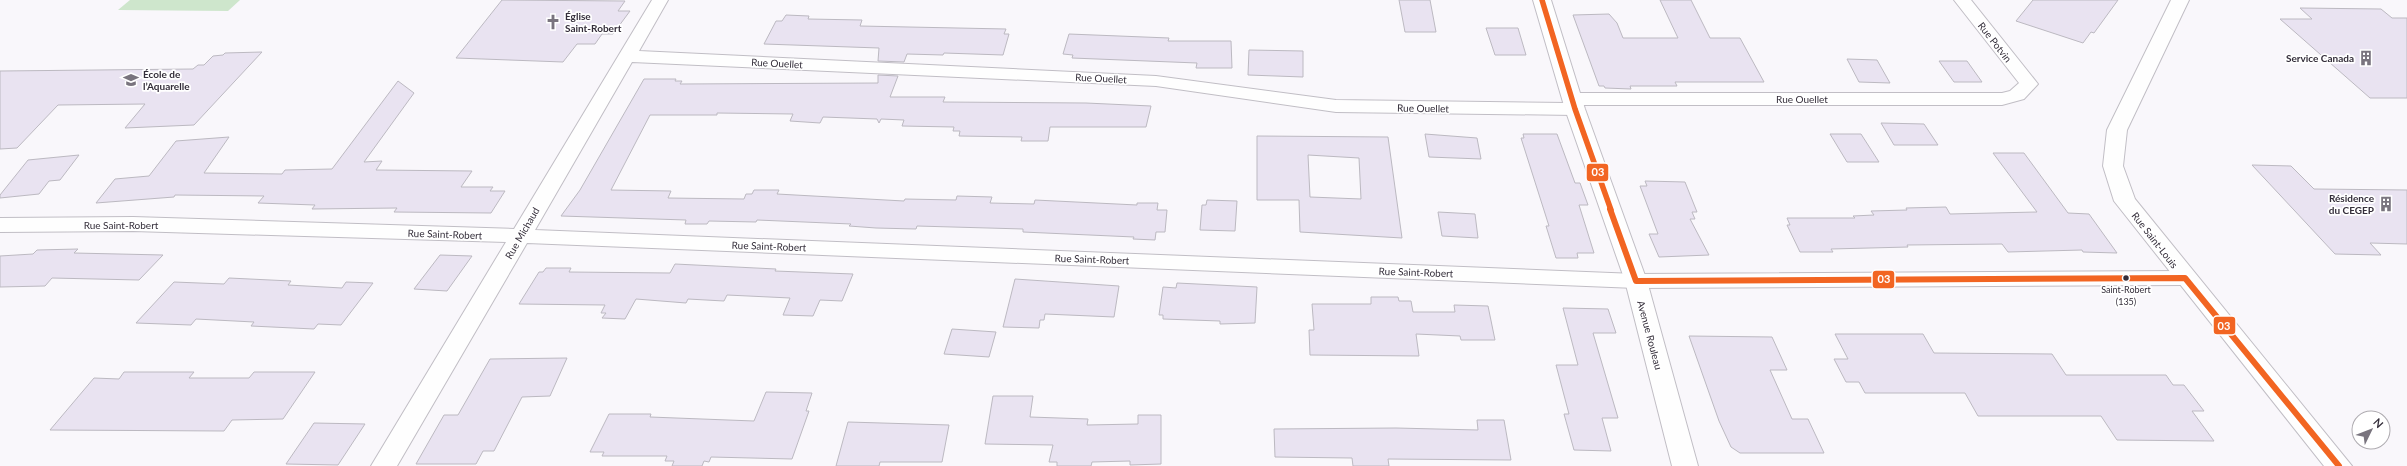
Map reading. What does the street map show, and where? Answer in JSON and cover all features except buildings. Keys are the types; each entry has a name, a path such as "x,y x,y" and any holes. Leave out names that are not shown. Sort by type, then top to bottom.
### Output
{"street":[{"name":"Rue Michaud","path":"384,466 660,0"},
{"name":"Avenue Rouleau","path":"1542,0 1573,104 1636,281 1685,466"},
{"name":"Rue Potvin","path":"1962,0 2029,84"},
{"name":"Rue Saint-Louis","path":"2180,0 2117,130 2113,166 2125,201 2185,278 2339,466"},
{"name":"Rue Ouellet","path":"626,56 1156,81 1336,106 2002,99 2017,95 2029,84"},
{"name":"Rue Saint-Robert","path":"0,225 133,224 520,236 1636,281 2185,278"}],"green space":[{"path":"130,0 240,0 228,11 118,10"}],"transit line":[{"name":"03","path":"1542,0 1575,109 1636,281 2185,278 2339,466"}],"place":[{"name":"Église Saint-Robert","path":"553,22"},
{"name":"Service Canada","path":"2366,58"},
{"name":"École de l’Aquarelle","path":"131,80"},
{"name":"Résidence du CEGEP","path":"2386,204"},
{"name":"Saint-Robert (135)","path":"2126,278"}]}
